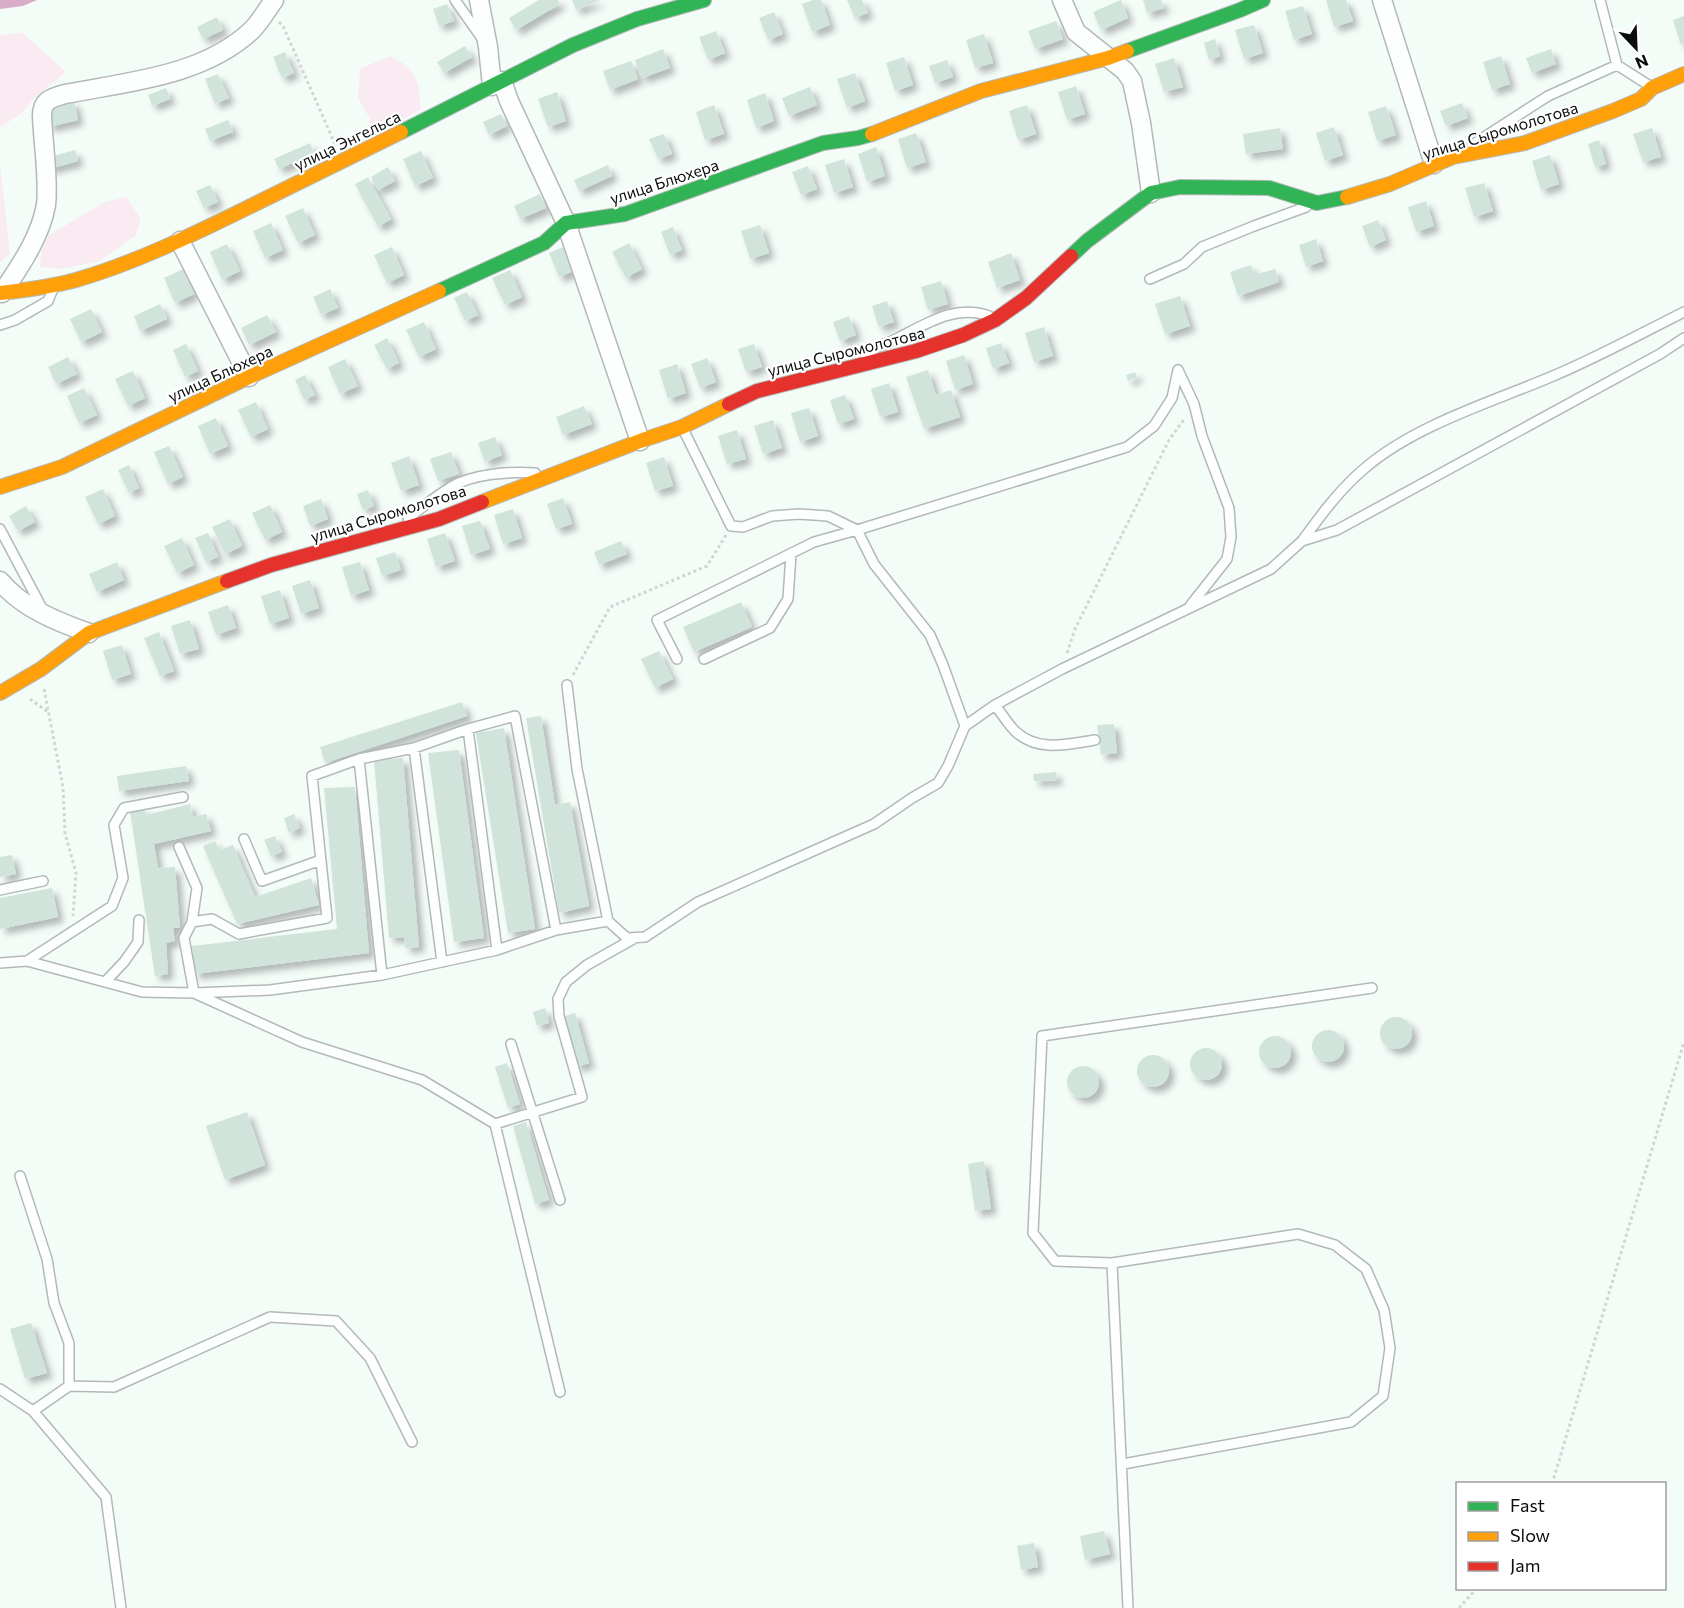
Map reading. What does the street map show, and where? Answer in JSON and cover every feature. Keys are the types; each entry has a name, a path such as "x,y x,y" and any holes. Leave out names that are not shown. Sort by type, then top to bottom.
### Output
{"street":[{"path":"479,0 497,84 509,101 566,223 640,441"},
{"name":"улица Энгельса","path":"1,293 54,286 98,273 180,241 573,45 626,24 704,0"},
{"path":"1062,0 1076,33 1125,70 1132,81 1141,123 1150,193"},
{"name":"улица Блюхера","path":"0,487 62,467 249,377 544,243 566,223 625,214 823,143 876,133 981,91 1108,58 1263,0"},
{"path":"1382,0 1434,164"},
{"path":"1,293 24,261 43,216 47,194 42,111 46,101 65,94 166,75 196,65 239,41 254,29 270,5"},
{"name":"улица Сыромолотова","path":"0,693 41,669 89,633 271,565 439,519 682,427 757,391 939,344 963,335 995,320 1026,298 1087,242 1150,193 1180,187 1269,188 1317,203 1359,194 1390,184 1453,157 1525,142 1566,129 1641,99 1652,88 1684,74"},
{"path":"180,241 249,377"},
{"path":"0,581 47,617 89,633"}],"lane":[{"path":"455,0 488,47"},
{"path":"1600,0 1617,65 1652,88"},
{"path":"1453,157 1548,96 1617,65"},
{"path":"1150,279 1184,264 1202,247 1317,203"},
{"path":"0,325 15,320 48,301 54,286"},
{"path":"567,685 577,769 608,921 627,938 645,937 699,902 874,824 938,783 965,726 995,705 1062,669 1271,569 1302,541 1328,505 1365,468 1400,444 1460,414 1599,356 1684,312"},
{"path":"838,371 870,350 938,318 973,313 984,314 995,320"},
{"path":"1302,541 1337,530 1660,354 1684,338"},
{"path":"677,659 657,620 814,542 1127,447 1154,426 1172,398 1178,370 1194,404 1202,436 1229,508 1231,537 1227,559 1189,608"},
{"path":"682,427 731,526 743,527 772,516 800,514 828,516 857,530 874,564 930,636 965,726"},
{"path":"386,533 453,486 478,478 515,472 552,475"},
{"path":"0,529 47,617"},
{"path":"704,658 770,628 788,598 791,554"},
{"path":"995,705 1016,732 1043,746 1095,740"},
{"path":"192,922 212,919 239,934 327,918 312,776 358,759 414,748 514,716 556,930"},
{"path":"468,729 497,950"},
{"path":"414,748 442,962"},
{"path":"358,759 382,975"},
{"path":"27,961 112,906 123,878 114,825 124,808 183,797"},
{"path":"244,839 262,881 321,860"},
{"path":"179,847 197,888 192,922 184,938 194,993"},
{"path":"0,890 43,881"},
{"path":"105,982 124,962 138,942 139,920"},
{"path":"0,963 27,961 142,992 194,993 270,990 382,975 497,950 556,930 608,921"},
{"path":"495,1124 582,1097 559,1016 558,999 566,982 587,965 635,938"},
{"path":"1123,1464 1352,1422 1383,1396 1389,1348 1384,1310 1366,1269 1335,1245 1298,1234 1112,1263 1055,1261 1033,1233 1042,1036 1372,988"},
{"path":"194,993 302,1042 422,1080 495,1124 560,1392"},
{"path":"511,1044 560,1200"},
{"path":"20,1176 48,1259 54,1303 69,1343 69,1386"},
{"path":"1112,1263 1128,1608"},
{"path":"33,1411 69,1386 114,1387 270,1317 336,1321 370,1358 412,1442"},
{"path":"0,1389 33,1411 106,1497 122,1608"}],"path":[{"path":"270,5 283,26 342,161"},
{"path":"1062,669 1075,629 1169,440 1194,404"},
{"path":"567,685 610,607 707,566 731,526"},
{"path":"41,669 63,787 66,833 76,873 72,932"},
{"path":"1553,1482 1684,1042"},
{"path":"1459,1608 1475,1590"}],"shaded area":[{"path":"0,0 37,0 23,6 0,9"},
{"path":"23,33 66,72 36,96 21,114 0,127 0,35"},
{"path":"390,56 406,66 415,77 421,109 368,139 370,119 358,98 360,69"},
{"path":"0,164 10,254 0,262"},
{"path":"126,197 141,219 136,235 100,261 61,269 40,267 41,253 49,235 105,202"}],"building":[{"path":"539,0 558,0 560,4 516,30 509,18"},
{"path":"572,0 600,0 576,10"},
{"path":"821,0 830,25 812,32 802,4"},
{"path":"847,0 862,0 868,13 855,18"},
{"path":"1121,0 1128,18 1101,30 1093,12"},
{"path":"1143,0 1161,0 1164,8 1147,13"},
{"path":"1326,0 1346,0 1353,21 1334,27"},
{"path":"447,4 454,21 439,26 433,9"},
{"path":"1303,6 1312,34 1294,40 1285,11"},
{"path":"774,12 783,34 768,40 759,18"},
{"path":"1684,16 1684,44 1681,45 1673,20"},
{"path":"217,17 223,30 203,39 197,27"},
{"path":"1056,21 1063,39 1035,49 1028,31"},
{"path":"1254,25 1263,53 1244,59 1235,30"},
{"path":"716,31 725,53 708,60 699,37"},
{"path":"984,34 993,63 975,68 966,40"},
{"path":"1215,39 1220,56 1209,60 1204,43"},
{"path":"465,46 472,57 444,73 437,62"},
{"path":"663,49 670,68 642,78 635,60"},
{"path":"1551,49 1556,64 1532,73 1526,58"},
{"path":"285,52 294,73 282,78 273,57"},
{"path":"1501,56 1510,84 1492,90 1483,62"},
{"path":"904,57 913,85 895,91 886,63"},
{"path":"1174,58 1183,87 1164,92 1155,64"},
{"path":"947,60 953,77 935,83 929,66"},
{"path":"631,61 638,79 610,90 603,71"},
{"path":"855,73 865,101 847,108 837,79"},
{"path":"218,74 229,98 215,104 205,79"},
{"path":"1076,86 1085,114 1067,120 1058,92"},
{"path":"810,87 817,105 789,116 782,98"},
{"path":"166,88 170,99 152,106 148,95"},
{"path":"557,92 566,121 548,127 538,99"},
{"path":"765,93 774,121 756,128 747,100"},
{"path":"74,101 78,120 49,127 45,108"},
{"path":"1462,103 1468,118 1446,126 1440,111"},
{"path":"714,105 724,134 705,140 696,112"},
{"path":"1027,105 1036,134 1018,140 1009,111"},
{"path":"1386,106 1396,135 1377,141 1368,112"},
{"path":"501,114 507,126 489,135 483,122"},
{"path":"228,120 233,132 210,141 205,129"},
{"path":"1334,127 1343,155 1325,161 1316,133"},
{"path":"1280,128 1283,149 1246,154 1243,134"},
{"path":"1652,128 1661,157 1643,162 1633,134"},
{"path":"916,133 926,162 907,168 898,139"},
{"path":"664,134 672,154 658,159 649,139"},
{"path":"1599,140 1606,164 1595,167 1588,144"},
{"path":"310,143 314,153 279,169 274,159"},
{"path":"876,147 885,176 867,182 858,154"},
{"path":"75,150 78,161 49,169 46,158"},
{"path":"421,151 433,178 415,186 403,159"},
{"path":"1550,155 1559,184 1541,190 1532,161"},
{"path":"844,159 853,187 834,193 825,165"},
{"path":"608,165 612,176 579,191 574,180"},
{"path":"808,166 817,189 801,195 792,172"},
{"path":"388,167 395,181 378,190 371,177"},
{"path":"368,177 391,219 378,227 355,184"},
{"path":"1484,183 1493,211 1474,217 1465,188"},
{"path":"210,185 218,202 204,208 196,191"},
{"path":"540,194 546,208 520,219 514,206"},
{"path":"1426,201 1434,226 1416,232 1408,207"},
{"path":"303,208 315,235 298,243 285,216"},
{"path":"1378,220 1386,240 1370,247 1362,226"},
{"path":"271,223 283,250 265,258 253,231"},
{"path":"760,225 769,253 750,259 741,231"},
{"path":"673,227 682,250 670,255 661,232"},
{"path":"1316,239 1323,261 1306,267 1299,245"},
{"path":"629,243 642,269 626,278 612,252"},
{"path":"227,244 240,271 222,280 210,252"},
{"path":"392,247 404,275 387,283 374,255"},
{"path":"563,247 574,271 559,277 549,253"},
{"path":"1011,253 1020,280 997,288 988,262"},
{"path":"1251,265 1254,275 1275,269 1279,282 1238,296 1230,272"},
{"path":"183,269 194,294 175,303 164,278"},
{"path":"510,270 522,297 505,305 492,278"},
{"path":"941,281 948,304 928,310 921,287"},
{"path":"330,289 338,308 321,315 313,297"},
{"path":"467,292 478,315 465,321 454,298"},
{"path":"1180,296 1190,326 1165,334 1155,304"},
{"path":"887,301 894,322 879,327 872,306"},
{"path":"160,304 167,319 140,331 134,316"},
{"path":"91,309 102,332 81,342 70,319"},
{"path":"267,315 276,332 249,345 241,328"},
{"path":"849,316 856,335 840,341 833,322"},
{"path":"424,322 436,349 419,357 406,330"},
{"path":"1044,327 1053,356 1034,362 1025,333"},
{"path":"387,338 399,363 387,369 374,345"},
{"path":"1001,343 1009,363 993,369 986,348"},
{"path":"186,344 198,371 185,377 173,350"},
{"path":"754,344 762,367 746,372 738,349"},
{"path":"964,355 973,384 955,390 946,361"},
{"path":"68,357 77,374 56,384 48,367"},
{"path":"707,358 716,382 700,388 691,364"},
{"path":"345,359 358,386 340,394 328,367"},
{"path":"677,364 686,393 668,399 659,370"},
{"path":"928,370 936,395 951,390 960,417 924,429 906,377"},
{"path":"133,371 145,398 128,406 115,379"},
{"path":"1135,372 1137,377 1128,381 1126,375"},
{"path":"305,375 315,395 304,400 295,380"},
{"path":"889,383 898,412 880,417 871,389"},
{"path":"84,388 97,415 79,423 67,396"},
{"path":"845,395 854,419 838,424 830,400"},
{"path":"256,402 268,429 251,437 238,410"},
{"path":"584,406 592,424 563,435 556,417"},
{"path":"809,408 818,436 800,442 791,413"},
{"path":"216,418 228,446 210,454 198,426"},
{"path":"773,420 782,448 763,454 754,426"},
{"path":"737,430 746,459 727,464 718,436"},
{"path":"495,437 502,455 485,462 478,443"},
{"path":"169,446 183,477 168,484 154,452"},
{"path":"451,452 459,474 438,481 430,459"},
{"path":"409,456 419,485 401,491 391,463"},
{"path":"664,457 673,486 655,491 646,463"},
{"path":"129,465 139,488 129,493 118,470"},
{"path":"103,489 115,516 98,524 85,497"},
{"path":"368,490 374,506 363,510 357,494"},
{"path":"563,498 572,524 556,529 547,504"},
{"path":"321,499 328,519 310,526 303,506"},
{"path":"270,505 282,532 265,540 252,513"},
{"path":"26,506 35,522 18,531 9,516"},
{"path":"513,509 522,538 503,544 494,515"},
{"path":"230,519 242,546 225,554 212,527"},
{"path":"480,521 490,549 471,555 462,526"},
{"path":"208,533 218,557 206,562 195,538"},
{"path":"445,533 455,561 436,567 427,539"},
{"path":"182,538 194,565 177,573 164,546"},
{"path":"621,541 627,554 599,565 594,552"},
{"path":"395,552 401,570 382,576 376,558"},
{"path":"117,562 124,580 97,592 89,574"},
{"path":"360,562 369,590 351,596 342,567"},
{"path":"310,580 319,608 301,614 292,586"},
{"path":"280,590 289,618 270,624 261,596"},
{"path":"741,602 752,627 694,652 683,627"},
{"path":"228,605 236,628 216,635 208,612"},
{"path":"190,620 199,649 180,654 171,626"},
{"path":"159,632 174,671 160,676 144,638"},
{"path":"122,645 131,674 112,680 103,651"},
{"path":"659,651 673,679 655,688 641,659"},
{"path":"462,702 467,716 325,763 320,747"},
{"path":"541,716 555,805 570,802 589,906 559,913 526,718"},
{"path":"1114,724 1117,753 1101,755 1097,725"},
{"path":"504,728 535,929 508,933 476,733"},
{"path":"459,750 484,938 454,942 428,753"},
{"path":"403,758 419,947 405,948 404,937 389,938 374,760"},
{"path":"186,766 189,781 119,791 117,776"},
{"path":"1056,772 1057,780 1034,781 1033,774"},
{"path":"355,787 369,953 194,974 192,946 337,929 324,788"},
{"path":"190,804 193,817 206,814 211,831 154,844 158,868 175,867 180,928 173,928 175,941 166,943 168,974 155,976 130,811 144,808 146,815"},
{"path":"294,814 300,828 289,833 284,818"},
{"path":"275,836 282,852 271,856 264,840"},
{"path":"215,841 220,850 233,845 255,897 311,878 319,905 237,924 203,846"},
{"path":"12,855 16,874 0,877 0,857"},
{"path":"52,888 58,917 0,929 0,898"},
{"path":"545,1008 549,1023 537,1026 533,1012"},
{"path":"575,1013 589,1063 576,1067 562,1017"},
{"path":"1396,1017 1407,1022 1412,1033 1407,1044 1396,1049 1385,1044 1380,1033 1385,1022"},
{"path":"1328,1030 1339,1035 1344,1046 1339,1057 1328,1062 1317,1057 1312,1046 1317,1035"},
{"path":"1275,1036 1286,1041 1291,1052 1286,1063 1275,1068 1264,1063 1259,1052 1264,1041"},
{"path":"1206,1048 1217,1053 1222,1064 1217,1075 1206,1080 1195,1075 1190,1064 1195,1053"},
{"path":"1153,1055 1164,1060 1169,1071 1164,1082 1153,1087 1142,1082 1137,1071 1142,1060"},
{"path":"507,1063 520,1104 508,1108 495,1067"},
{"path":"1083,1066 1094,1071 1099,1082 1094,1093 1083,1098 1072,1093 1067,1082 1072,1071"},
{"path":"247,1112 265,1165 225,1180 206,1126"},
{"path":"526,1122 549,1200 535,1204 513,1126"},
{"path":"984,1161 991,1209 975,1211 968,1164"},
{"path":"31,1323 47,1373 25,1379 10,1329"},
{"path":"1104,1531 1110,1554 1085,1560 1080,1536"},
{"path":"1034,1543 1038,1567 1021,1570 1017,1546"}],"traffic: fast":[{"path":"401,132 573,45 637,19 704,0"},
{"path":"1127,51 1263,0"},
{"path":"439,291 544,243 566,223 625,214 823,143 872,134"},
{"path":"1071,256 1087,241 1151,193 1180,187 1269,188 1317,203 1347,197"}],"traffic: slow":[{"path":"872,134 981,91 1127,51"},
{"path":"1347,197 1390,184 1453,157 1525,143 1613,111 1641,99 1652,88 1684,74"},
{"path":"0,293 67,282 144,256 401,132"},
{"path":"0,487 62,467 249,377 439,291"},
{"path":"482,502 682,427 729,404"},
{"path":"0,693 41,669 89,633 227,581"}],"traffic: jam":[{"path":"729,404 757,391 916,351 963,335 995,320 1026,298 1071,256"},
{"path":"227,581 271,565 439,519 482,502"}]}
